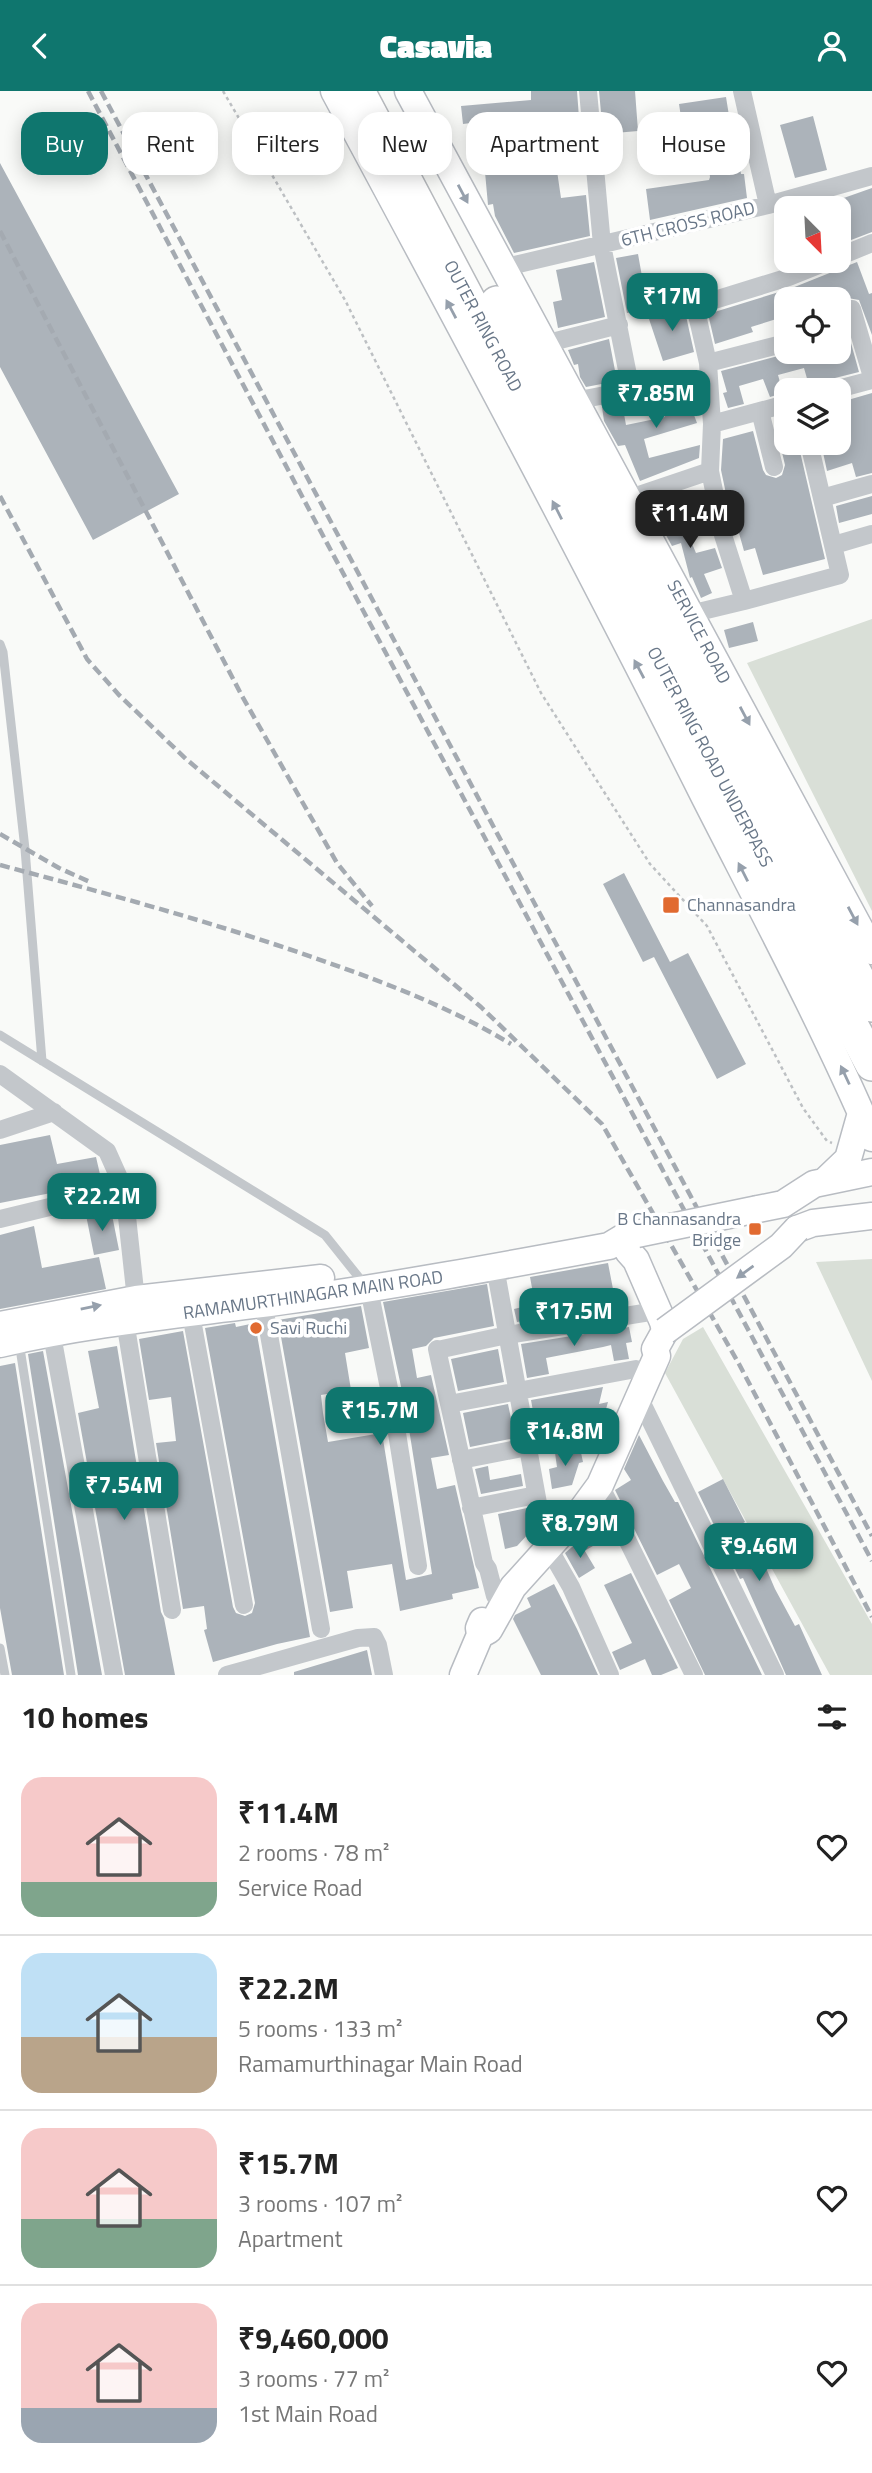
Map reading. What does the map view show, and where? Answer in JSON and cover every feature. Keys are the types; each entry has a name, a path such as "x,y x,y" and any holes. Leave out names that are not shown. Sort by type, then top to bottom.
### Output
{"highway":[{"name":"OUTER RING ROAD","path":"358,91 607,559"},
{"name":"OUTER RING ROAD","path":"385,91 607,559"},
{"name":"OUTER RING ROAD UNDERPASS","path":"607,559 872,1005"},
{"name":"OUTER RING ROAD UNDERPASS","path":"607,559 872,1064"}],"main road":[{"path":"334,91 514,427 607,559 794,974 843,1071 872,1137"},
{"name":"SERVICE ROAD","path":"408,91 872,951"},
{"path":"826,1180 848,1159 862,1113"},
{"name":"RAMAMURTHINAGAR MAIN ROAD","path":"6,1336 50,1324 262,1294 495,1267 609,1246 783,1204 799,1192 826,1180 872,1172"},
{"path":"658,1332 781,1246 805,1226 872,1216"},
{"path":"805,1226 872,1228"},
{"name":"RAMAMURTHINAGAR MAIN ROAD","path":"363,1282 609,1233 630,1241"},
{"path":"463,1675 480,1635 479,1628 495,1596 507,1578 568,1511 587,1484 608,1431 637,1382 657,1356 658,1332 630,1241"},
{"name":"RAMAMURTHINAGAR MAIN ROAD","path":"133,1313 191,1314 262,1294"},
{"path":"480,1635 489,1630 513,1587 578,1515 600,1485 637,1382"}],"street":[{"path":"574,401 631,390 602,245 588,91"},
{"path":"742,91 768,205"},
{"name":"6TH CROSS ROAD","path":"502,268 768,205 872,176"},
{"path":"851,252 872,243"},
{"path":"744,601 723,535 710,471 712,424 708,363 695,306 799,273"},
{"path":"851,385 872,378 852,309"},
{"path":"544,344 619,325"},
{"path":"708,363 774,346"},
{"path":"712,424 774,407"},
{"path":"760,411 774,467"},
{"path":"690,614 841,575 812,455"},
{"path":"627,499 710,471"},
{"path":"822,498 872,484"},
{"path":"834,545 872,534"},
{"path":"0,1074 107,1151 124,1189 133,1313 172,1610"},
{"path":"0,1130 54,1112"},
{"path":"0,1219 124,1189"},
{"path":"495,1267 540,1514"},
{"path":"363,1282 393,1408 418,1566"},
{"path":"262,1294 321,1629"},
{"path":"191,1314 244,1605"},
{"path":"50,1324 114,1675"},
{"path":"495,1596 471,1508 439,1349 507,1335 658,1332"},
{"path":"449,1404 517,1392 637,1382 775,1675"},
{"path":"461,1460 608,1431"},
{"path":"600,1485 694,1675"},
{"path":"471,1508 536,1495"},
{"path":"548,1547 571,1587 610,1675"},
{"path":"227,1675 358,1637 374,1637 384,1675"}],"lane":[{"path":"0,644 4,652 25,849 42,1061"},
{"path":"0,1035 325,1235 363,1282"},
{"path":"6,1336 71,1675"},
{"path":"0,1647 5,1675"}],"path":[{"path":"223,91 345,300 541,693 650,864 707,926 803,1108 827,1141 850,1153"}],"shaded area":[{"path":"872,619 872,911 747,663"},
{"path":"872,1259 872,1381 816,1262"},
{"path":"703,1327 872,1624 872,1675 830,1675 665,1373 683,1339"}],"building":[{"path":"531,91 577,91 579,112 466,112 466,124 463,124 461,106 531,100"},
{"path":"599,91 635,91 637,131 623,132 623,112 601,112"},
{"path":"726,97 728,112 680,112 679,104"},
{"path":"813,116 827,170 795,178 780,125"},
{"path":"0,163 179,494 93,540 0,367"},
{"path":"485,175 558,175 561,198 586,195 590,236 514,253 495,216 493,204 488,205"},
{"path":"744,175 747,198 650,220 646,189 709,180 710,177"},
{"path":"872,188 872,232 851,240 851,196"},
{"path":"638,254 648,310 627,313 616,258"},
{"path":"594,262 605,317 558,328 553,302 562,300 556,270"},
{"path":"857,262 869,294 872,293 872,335 859,300 851,299 851,287 794,287 830,273 851,273 851,264"},
{"path":"774,294 774,320 751,327 753,332 715,344 708,314"},
{"path":"679,306 683,317 686,316 694,352 663,361 648,316"},
{"path":"609,339 617,381 586,387 580,377 578,364 574,365 568,350"},
{"path":"851,343 859,372 835,378 807,378 804,368 778,375 779,378 774,378 774,396 770,397 763,379 739,386 744,404 728,408 723,393 727,392 721,371 774,357 774,364 851,364"},
{"path":"689,377 699,413 694,415 697,423 644,439 649,458 700,445 699,458 640,481 625,445 618,446 604,421 602,407 622,403 626,425 665,417 661,406 667,405 660,386"},
{"path":"872,393 872,473 856,477 852,463 827,471 824,455 851,455 851,399"},
{"path":"753,431 766,475 776,478 782,475 785,465 783,455 801,455 825,559 763,575 755,548 744,551 732,508 729,508 721,470 723,439"},
{"path":"702,490 706,507 685,513 680,496"},
{"path":"872,496 872,514 839,523 836,506"},
{"path":"676,506 696,553 715,548 722,568 704,574 712,593 701,598 692,577 690,578 681,543 672,546 655,515"},
{"path":"753,622 758,641 729,648 724,630"},
{"path":"624,873 670,962 688,953 746,1064 717,1079 654,957 643,962 603,884"},
{"path":"50,1135 57,1164 96,1157 102,1183 0,1203 0,1145"},
{"path":"111,1210 119,1250 94,1255 86,1215"},
{"path":"34,1226 42,1268 99,1257 106,1289 0,1309 0,1235"},
{"path":"608,1263 613,1289 606,1291 609,1307 517,1322 514,1309 535,1304 530,1277"},
{"path":"487,1284 494,1326 434,1338 426,1346 412,1349 417,1378 431,1375 449,1455 431,1458 437,1489 455,1485 479,1588 452,1594 453,1599 400,1611 392,1564 347,1571 353,1608 330,1612 278,1320 361,1306 369,1348 345,1353 351,1390 321,1395 323,1413 328,1442 382,1433 406,1580 432,1574 406,1410 383,1302"},
{"path":"235,1323 236,1327 255,1323 310,1637 213,1662 204,1630 207,1629 204,1606 183,1609 156,1443 176,1441 171,1397 149,1400 139,1339 183,1331 233,1607 236,1613 245,1616 252,1613 255,1603 205,1328"},
{"path":"629,1327 632,1342 626,1343 629,1359 614,1361 611,1345 546,1358 549,1374 527,1378 521,1344"},
{"path":"117,1346 161,1612 175,1675 125,1675 78,1413 99,1408 88,1351"},
{"path":"498,1349 504,1382 458,1391 451,1359"},
{"path":"43,1351 102,1675 78,1675 28,1354"},
{"path":"15,1363 64,1675 12,1675 0,1608 0,1366"},
{"path":"603,1387 599,1404 608,1402 603,1420 537,1433 531,1400"},
{"path":"508,1404 515,1438 470,1447 463,1413"},
{"path":"639,1435 675,1502 678,1502 762,1675 705,1675 669,1600 691,1588 679,1564 657,1575 615,1490 631,1480 624,1469"},
{"path":"580,1448 583,1462 579,1463 572,1485 552,1489 549,1469 557,1467 555,1453"},
{"path":"488,1466 490,1480 521,1474 523,1486 481,1494 475,1469"},
{"path":"723,1479 745,1522 738,1526 752,1552 759,1548 769,1567 766,1568 775,1589 795,1626 799,1624 822,1675 786,1675 743,1578 740,1579 698,1492"},
{"path":"527,1508 533,1529 517,1546 505,1549 498,1514"},
{"path":"600,1511 612,1535 586,1550 579,1538"},
{"path":"579,1541 595,1568 579,1578 565,1553"},
{"path":"631,1573 678,1668 661,1675 652,1675 645,1659 620,1670 612,1652 632,1643 604,1585"},
{"path":"554,1584 598,1675 541,1675 513,1619 515,1615 531,1607 527,1598"},
{"path":"367,1650 372,1675 294,1675 294,1672"}],"railway":[{"path":"88,91 872,1561"},
{"path":"101,91 872,1536"},
{"path":"0,231 242,696 337,863 372,906"},
{"path":"0,496 87,659 119,695 186,759 481,1007 602,1124 739,1364 872,1617"},
{"path":"0,834 59,868 90,882"},
{"path":"0,865 196,919 312,957 414,995 511,1044"}],"place":[{"name":"Channasandra","path":"671,905"},
{"name":"B Channasandra Bridge","path":"755,1229"},
{"name":"Savi Ruchi","path":"256,1328"}]}
